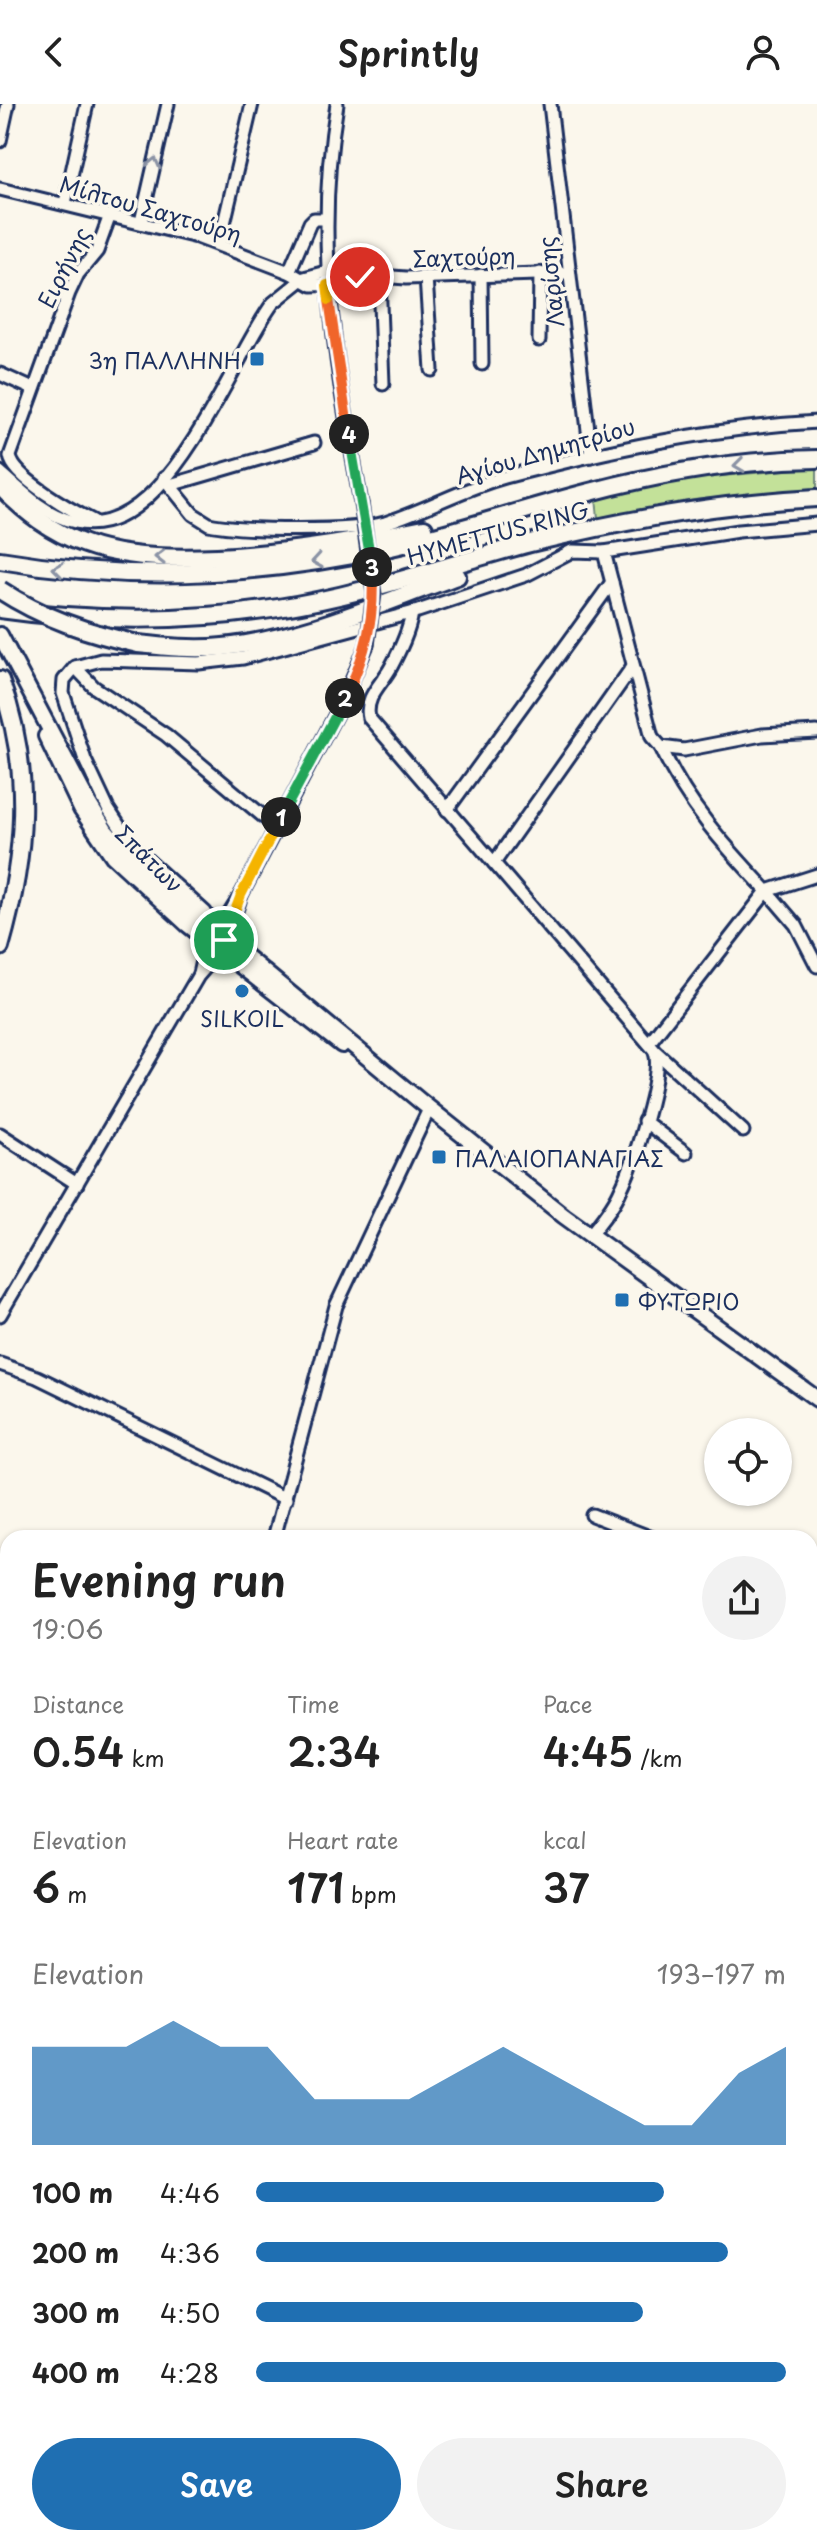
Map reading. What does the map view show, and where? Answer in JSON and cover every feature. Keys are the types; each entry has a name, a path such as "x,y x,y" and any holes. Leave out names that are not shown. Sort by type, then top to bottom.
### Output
{"highway":[{"name":"HYMETTUS RING","path":"0,560 71,570 137,574 266,568 391,547 658,477 749,464 817,459"},
{"path":"0,486 30,514 59,533 104,550 146,557 296,548 402,533 528,509"},
{"name":"HYMETTUS RING","path":"0,609 92,617 160,617 279,608 359,592 529,544 592,530 699,509 817,498"},
{"path":"0,590 63,623 96,635 182,649 223,647 262,641 319,625 592,530"},
{"path":"0,680 14,724 24,794 20,869 0,947"}],"main road":[{"name":"Σπάτων","path":"0,635 105,830 135,865 326,1033 590,1235 817,1399"}],"street":[{"path":"0,141 8,104"},
{"path":"65,203 87,104"},
{"path":"141,222 168,104"},
{"path":"219,245 252,104"},
{"path":"0,1315 218,941 344,699 367,645 374,594 337,365 326,272 329,154 337,104"},
{"path":"550,104 557,104"},
{"name":"Λαρίσης","path":"550,104 591,456"},
{"name":"Μίλτου Σαχτούρη","path":"0,189 141,222 219,245 289,272"},
{"name":"Ειρήνης","path":"97,523 60,502 12,465 12,447 27,416 33,389 74,281 97,251 110,215"},
{"path":"325,219 314,219 310,223 289,272 312,285 327,285"},
{"path":"0,472 55,515 76,522 97,523 129,511 167,481 269,309 283,292 304,278 326,272"},
{"name":"Σαχτούρη","path":"326,272 360,277 569,273"},
{"path":"539,340 540,273"},
{"path":"481,275 482,364"},
{"name":"Σαχτούρη","path":"327,285 360,277"},
{"path":"379,277 383,384"},
{"path":"426,277 432,370"},
{"path":"0,374 33,389"},
{"name":"Αγίου Δημητρίου","path":"167,481 197,517 215,525 363,527 390,521 484,484 591,456 685,435 817,422"},
{"path":"167,481 314,443"},
{"path":"218,941 205,912 133,847 108,809 85,760 63,693 64,680 75,667 101,660 187,663 243,658 412,613 526,575 565,553 582,550 604,552 727,532 817,524"},
{"path":"604,552 652,737 709,829 796,925 817,966"},
{"path":"447,810 612,582"},
{"path":"412,613 410,625 390,669 370,698 367,714 652,1047 743,1131"},
{"path":"494,863 633,666"},
{"path":"75,667 94,687 166,735 276,827"},
{"path":"661,747 684,750 762,735 817,732"},
{"path":"652,1047 767,891 817,875"},
{"path":"590,1235 621,1191 644,1121 657,1064 652,1047"},
{"path":"276,1530 324,1341 336,1306 424,1105"},
{"path":"644,1121 686,1153"},
{"path":"0,1134 77,1184"},
{"path":"2,1366 37,1377 286,1499"},
{"path":"592,1515 631,1530"}],"green space":[{"path":"817,467 817,488 694,500 598,518 596,498 689,479"}],"place":[{"name":"3η ΠΑΛΛΗΝΗ","path":"257,359"},
{"name":"SILKOIL","path":"242,991"},
{"name":"ΠΑΛΑΙΟΠΑΝΑΓΙΑΣ","path":"439,1157"},
{"name":"ΦΥΤΩΡΙΟ","path":"622,1300"}],"route":[{"path":"224,940 241,895 344,699 367,645 374,594 372,569 337,365 327,285 360,277"}]}
